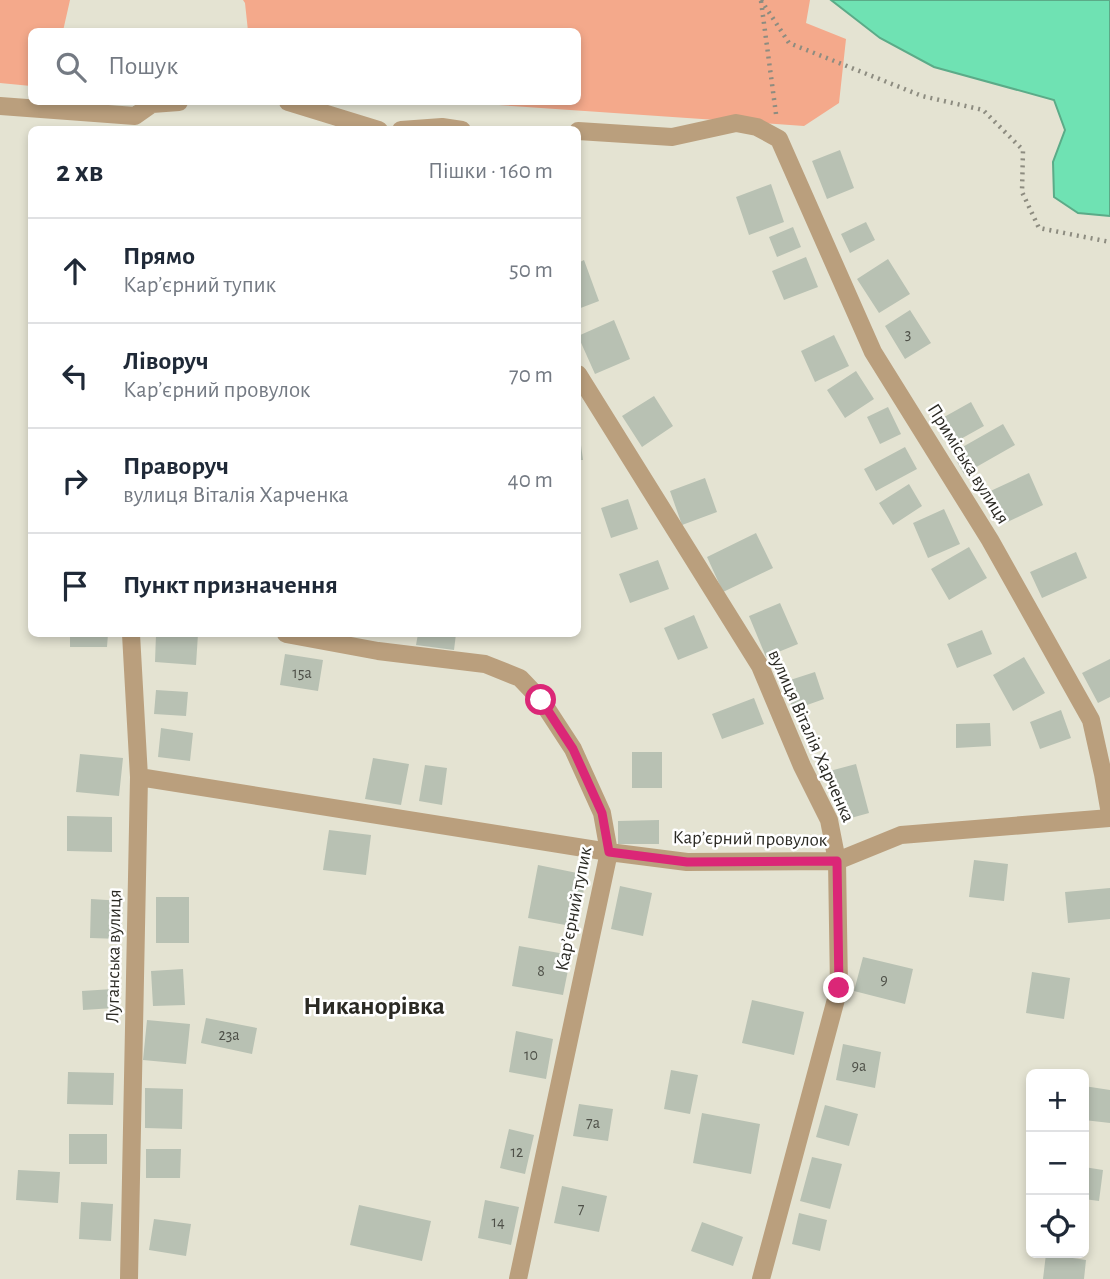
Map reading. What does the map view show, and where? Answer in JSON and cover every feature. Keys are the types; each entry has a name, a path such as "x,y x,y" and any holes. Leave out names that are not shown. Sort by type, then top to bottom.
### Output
{"street":[{"path":"0,106 135,123 151,105"},
{"path":"298,105 366,126"},
{"path":"581,131 672,137 736,123 757,127 779,139"},
{"name":"Приміська вулиця","path":"779,139 873,352 990,540 1091,720 1110,816"},
{"name":"вулиця Віталія Харченка","path":"581,379 760,666 802,766 829,820 837,861 839,988 761,1279"},
{"name":"Луганська вулиця","path":"129,1279 139,777 131,637"},
{"name":"Карʼєрний тупик","path":"302,637 378,651 485,664 520,678 541,700 573,749 602,813 609,852 518,1279"},
{"name":"Карʼєрний провулок","path":"139,777 687,862 837,861 901,835 1110,816"}],"path":[{"path":"761,0 779,139"},
{"path":"761,0 789,43 922,96 983,110 1023,150 1022,192 1039,228 1110,242"}],"shaded area":[{"path":"0,0 70,0 64,28 28,28 28,86 0,83"},
{"path":"243,0 810,0 806,23 846,39 839,103 804,126 499,105 581,105 581,28 248,28"},
{"path":"831,0 1110,0 1110,216 1078,213 1054,197 1053,162 1065,130 1054,100 934,67 880,38"}],"building":[{"path":"840,150 854,188 827,199 812,161"},
{"path":"771,184 784,222 749,235 736,197"},
{"path":"866,222 875,240 850,253 841,234"},
{"path":"793,227 801,247 777,257 769,237"},
{"path":"806,257 818,287 784,300 772,271"},
{"path":"888,259 910,294 879,313 857,279"},
{"path":"584,260 599,301 581,308 581,262"},
{"path":"910,310 931,343 905,359 885,326"},
{"path":"614,320 630,359 595,374 581,343 581,335"},
{"path":"834,335 849,366 815,382 801,351"},
{"path":"856,371 874,399 845,418 827,390"},
{"path":"654,396 673,426 642,447 622,416"},
{"path":"971,402 984,426 950,445 937,421"},
{"path":"888,407 901,434 880,444 867,417"},
{"path":"1003,424 1015,445 964,474 952,453"},
{"path":"905,447 917,469 876,491 864,469"},
{"path":"1029,473 1043,505 999,526 984,494"},
{"path":"705,478 717,512 682,525 670,491"},
{"path":"909,484 922,506 893,525 879,503"},
{"path":"628,499 638,529 611,538 601,508"},
{"path":"944,509 960,544 928,558 913,523"},
{"path":"756,533 773,568 723,592 707,557"},
{"path":"969,547 987,578 949,600 931,569"},
{"path":"1076,552 1087,578 1042,598 1030,572"},
{"path":"658,560 669,589 630,603 619,574"},
{"path":"780,603 798,644 766,657 749,616"},
{"path":"694,615 708,648 678,660 664,628"},
{"path":"982,630 992,654 957,668 947,644"},
{"path":"70,637 108,637 107,647 70,647"},
{"path":"156,637 198,637 196,665 155,662"},
{"path":"417,637 456,637 454,650 416,645"},
{"path":"285,654 323,660 318,691 280,685"},
{"path":"1024,657 1045,693 1013,711 993,675"},
{"path":"1110,659 1110,697 1098,703 1082,673"},
{"path":"815,672 824,699 793,710 784,682"},
{"path":"156,690 188,692 186,716 154,714"},
{"path":"754,698 764,724 722,739 712,714"},
{"path":"1061,710 1071,738 1040,749 1030,722"},
{"path":"990,723 991,746 956,748 956,724"},
{"path":"161,728 193,733 190,761 158,757"},
{"path":"632,752 662,752 662,788 632,788"},
{"path":"80,754 123,758 119,796 76,792"},
{"path":"373,758 409,764 401,805 365,799"},
{"path":"856,764 869,813 840,821 826,772"},
{"path":"425,765 447,768 442,805 419,801"},
{"path":"67,816 112,817 112,852 67,851"},
{"path":"659,820 659,844 618,844 618,821"},
{"path":"329,830 371,835 366,875 323,870"},
{"path":"974,860 1008,864 1004,901 969,897"},
{"path":"538,865 587,875 576,927 528,918"},
{"path":"620,886 652,893 643,936 611,929"},
{"path":"1110,888 1110,919 1068,923 1065,892"},
{"path":"156,897 189,897 189,943 156,943"},
{"path":"91,899 123,901 121,939 90,938"},
{"path":"519,946 571,955 563,995 512,986"},
{"path":"863,957 913,969 905,1004 854,991"},
{"path":"183,969 185,1005 153,1006 151,971"},
{"path":"1032,972 1070,978 1064,1019 1026,1013"},
{"path":"113,989 114,1008 83,1010 82,991"},
{"path":"752,1000 804,1012 794,1055 742,1043"},
{"path":"206,1018 257,1028 252,1054 201,1043"},
{"path":"147,1020 190,1024 186,1064 143,1060"},
{"path":"516,1031 553,1039 546,1079 509,1072"},
{"path":"843,1044 881,1052 875,1088 836,1080"},
{"path":"671,1070 698,1075 690,1114 664,1109"},
{"path":"68,1072 114,1073 113,1105 67,1104"},
{"path":"1089,1087 1110,1090 1110,1123 1089,1121"},
{"path":"145,1088 183,1089 182,1129 145,1128"},
{"path":"579,1104 613,1109 608,1141 573,1136"},
{"path":"825,1105 858,1114 849,1146 816,1137"},
{"path":"702,1113 760,1124 751,1174 693,1163"},
{"path":"509,1129 534,1135 525,1174 500,1168"},
{"path":"69,1134 107,1134 107,1164 69,1164"},
{"path":"146,1149 181,1149 180,1178 146,1178"},
{"path":"812,1157 842,1164 830,1209 800,1201"},
{"path":"1089,1168 1103,1170 1099,1201 1089,1200"},
{"path":"18,1170 60,1172 58,1203 16,1200"},
{"path":"562,1186 607,1196 599,1232 554,1223"},
{"path":"485,1200 519,1207 511,1245 478,1238"},
{"path":"81,1202 113,1204 111,1241 79,1239"},
{"path":"359,1205 431,1221 422,1261 350,1245"},
{"path":"799,1213 827,1220 820,1251 792,1244"},
{"path":"154,1219 191,1224 186,1256 149,1250"},
{"path":"702,1222 743,1237 733,1266 691,1251"},
{"path":"1046,1258 1086,1260 1084,1279 1043,1279"}],"district":[{"name":"Никанорівка","path":"374,1006"}],"route":[{"path":"541,700 573,749 602,813 609,852 687,862 837,861 839,988"}]}
